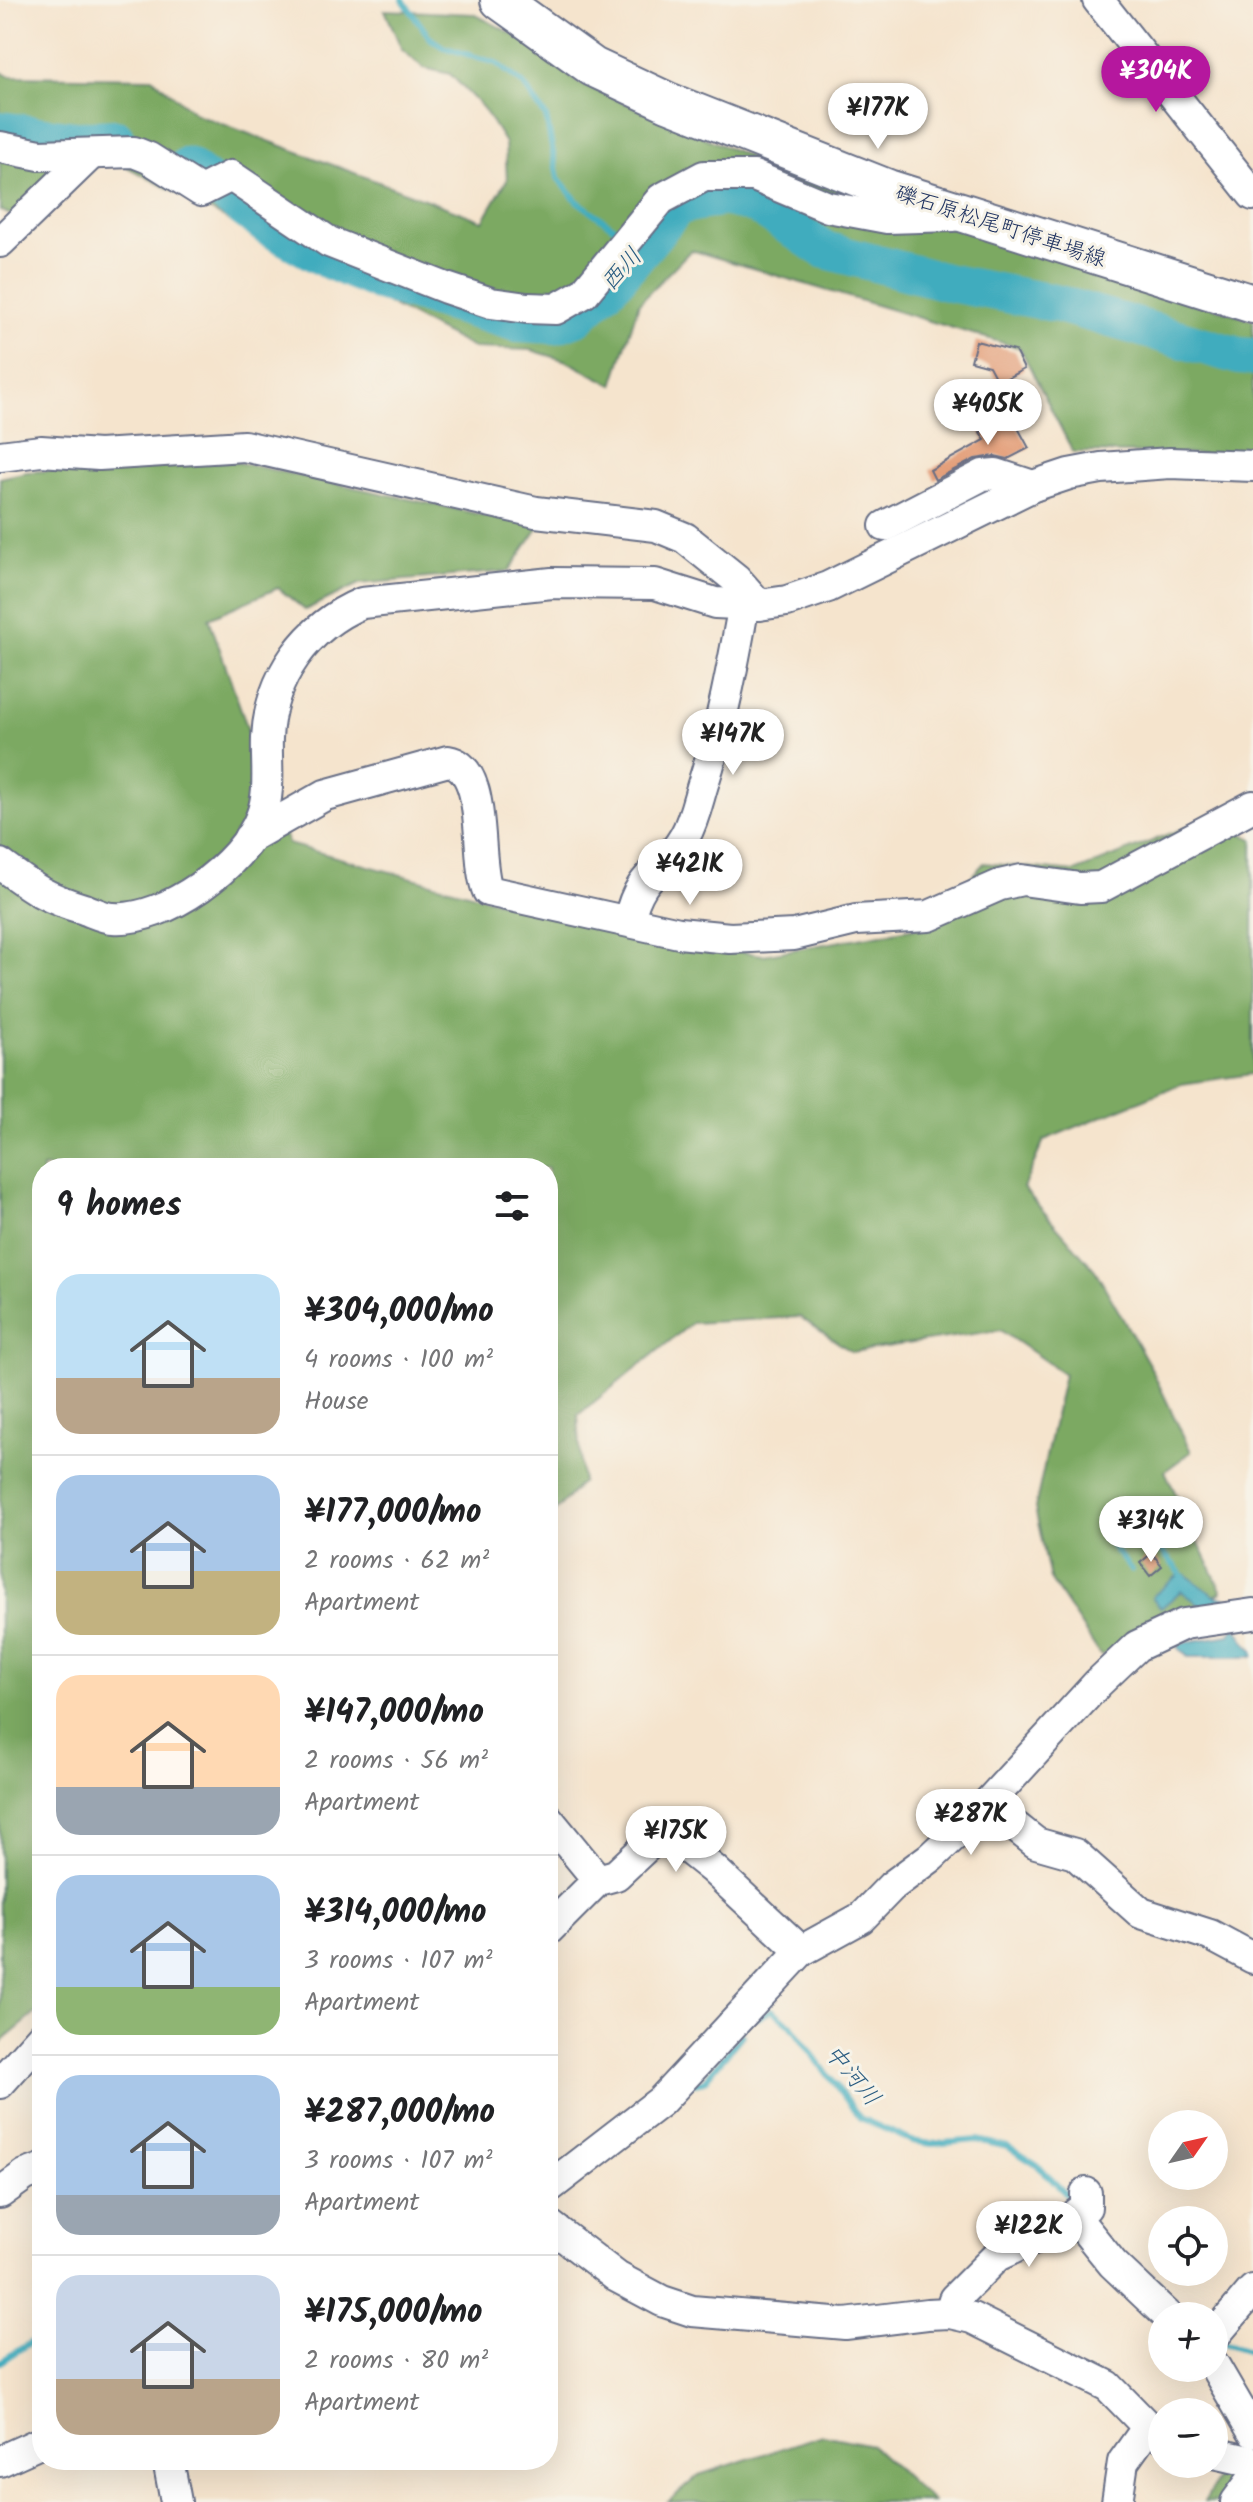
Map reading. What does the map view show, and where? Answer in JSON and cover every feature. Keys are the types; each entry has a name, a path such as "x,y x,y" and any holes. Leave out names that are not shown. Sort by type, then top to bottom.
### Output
{"main road":[{"name":"礫石原松尾町停車場線","path":"500,0 593,67 628,85 888,189 1253,304"}],"street":[{"path":"1098,0 1253,195"},
{"path":"0,147 40,155 89,156 134,152 201,191 231,176 329,242 491,303 556,309 584,293 661,199 704,176 754,176 828,207 887,218 970,216"},
{"path":"4,231 89,156"},
{"path":"0,456 41,451 99,455 244,446 536,512 656,526 685,538 736,579 752,605 722,722 691,822 676,848 643,882 633,900 629,920"},
{"path":"0,864 46,898 112,918 143,915 216,877 261,819 267,796 269,717 291,662 311,633 336,614 362,603 552,583 655,584 715,603 752,605 828,587 1033,486 1101,468 1170,463 1253,466"},
{"path":"885,526 983,475 996,474 1033,486"},
{"path":"247,839 325,795 448,761 456,762 468,774 488,891 691,934 730,938 794,935 856,920 929,916 1000,885 1022,880 1080,888 1101,887 1253,806"},
{"path":"558,2180 674,2087 801,1951 861,1918 892,1886 931,1857 987,1804 1098,1683 1137,1646 1184,1624 1253,1614"},
{"path":"987,1804 1036,1843 1075,1854 1141,1913 1210,1935 1253,1958"},
{"path":"558,1920 598,1880 616,1875 664,1830 713,1869 801,1951"},
{"path":"558,1831 598,1880"},
{"path":"0,2083 32,2047"},
{"path":"0,2193 32,2173"},
{"path":"950,2313 954,2299 997,2256 1081,2208 1113,2264 1153,2302"},
{"path":"558,2232 617,2277 662,2301 692,2311 845,2324 950,2313 972,2318 1108,2386 1148,2425"},
{"path":"1228,2319 1253,2290"},
{"path":"1224,2382 1253,2432"},
{"path":"1117,2502 1123,2462 1148,2439"},
{"path":"0,2461 32,2447"},
{"path":"1228,2456 1253,2462"},
{"path":"170,2470 176,2502"},
{"path":"1236,2502 1253,2479"}],"green space":[{"path":"385,10 474,14 515,35 579,83 756,160 1253,320 1253,455 1073,452 1020,348 691,250 639,303 613,385 567,361 531,350 473,348 91,148 13,216 0,210 0,71 8,76 153,78 196,114 483,221 507,180 505,143 483,108 450,74 424,68 402,50"},
{"path":"231,461 539,527 509,571 359,584 305,610 278,588 209,618 288,844 622,935 763,955 926,926 984,863 1075,872 1209,818 1253,839 1253,1074 1181,1084 1044,1140 1023,1188 1095,1270 1151,1368 1191,1452 1165,1471 1222,1592 1101,1656 1050,1579 1035,1508 1064,1374 1000,1330 852,1352 800,1317 692,1323 578,1415 582,1482 558,1508 558,1158 32,1158 32,2016 0,2043 0,478 26,472"},
{"path":"1253,2432 1253,2502 1204,2502 1218,2478 1228,2478 1228,2460 1239,2441"},
{"path":"823,2435 871,2445 933,2502 668,2502 699,2475"}],"water":[{"path":"1182,1572 1215,1596 1228,1599 1229,1607 1202,1606 1181,1591 1161,1608 1152,1597"},
{"path":"1235,1626 1253,1651 1253,1657 1188,1657 1178,1648 1180,1643 1230,1635"}],"building":[{"path":"976,341 1015,351 1024,369 998,383 989,366 971,361"},
{"path":"1011,415 1029,448 1008,459 995,456 975,459 935,480 930,470 985,440 980,432"},
{"path":"1152,1553 1162,1566 1150,1576 1140,1563"}],"waterway":[{"path":"403,0 430,38 443,47 496,63 523,84 546,117 558,178 577,201 623,234"},
{"name":"西川","path":"0,130 76,140 116,138"},
{"name":"西川","path":"187,166 268,227 328,260 379,282 517,323 555,325 577,317 616,280 678,206 723,197 756,205 825,250 950,283 1059,304 1239,356 1253,357"},
{"path":"1131,1570 1111,1545 1139,1523 1185,1579"},
{"name":"中河川","path":"758,2018 772,2010 790,2024 860,2118 912,2141 932,2144 977,2140 1008,2147 1038,2166 1076,2204"},
{"name":"中河川","path":"695,2083 704,2081 742,2035"},
{"name":"中河川","path":"0,2362 32,2341"},
{"name":"中河川","path":"1228,2344 1253,2352"}]}
